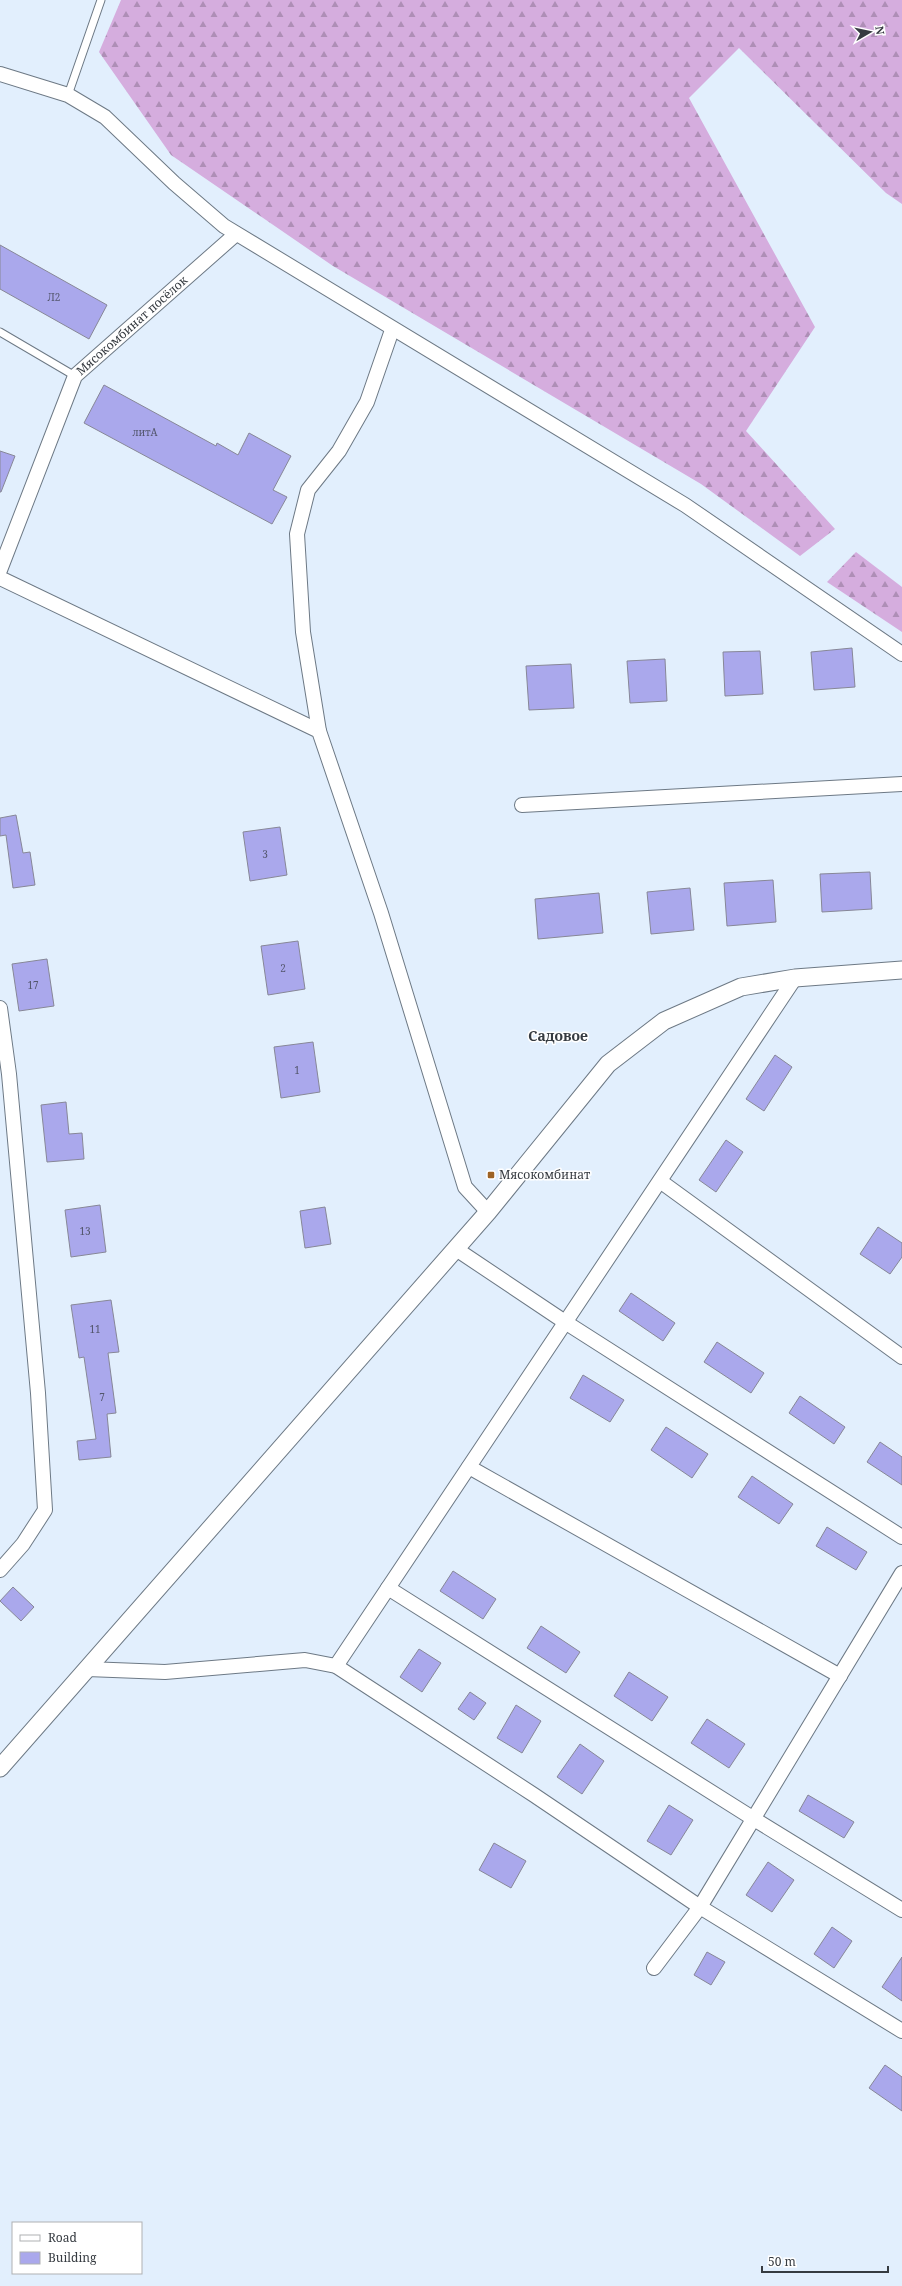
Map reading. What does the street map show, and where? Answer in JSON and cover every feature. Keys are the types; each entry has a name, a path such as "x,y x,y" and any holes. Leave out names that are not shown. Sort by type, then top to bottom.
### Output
{"street":[{"path":"0,74 68,94 105,117 174,183 224,226 392,330 684,505 902,654"},
{"name":"Мясокомбинат посёлок","path":"0,570 75,376 236,234"},
{"path":"392,330 367,402 339,451 308,490 297,534 302,632 319,731 381,913 465,1187 488,1212"},
{"path":"0,578 319,731"},
{"path":"522,805 902,784"},
{"path":"0,1768 488,1212 608,1064 664,1021 741,987 795,978 902,970"},
{"path":"336,1666 795,978"},
{"path":"0,1008 9,1074 37,1377 45,1510 23,1544 0,1570"},
{"path":"660,1181 902,1357"},
{"path":"456,1249 565,1322 902,1538"},
{"path":"469,1467 840,1676"},
{"path":"654,1968 700,1907 902,1572"},
{"path":"388,1588 754,1819 902,1910"},
{"path":"87,1669 165,1672 305,1660 336,1666 534,1795 700,1907 902,2032"}],"lane":[{"path":"68,94 101,0"},
{"path":"0,332 75,376"}],"green space":[{"path":"121,0 902,0 902,204 886,193 739,48 689,98 815,327 746,431 835,529 800,556 701,484 333,266 171,155 99,52"},
{"path":"856,552 902,587 902,632 827,582"}],"building":[{"path":"0,245 107,305 89,339 0,289"},
{"path":"104,385 216,446 217,443 238,455 249,433 291,456 273,490 287,497 272,524 84,423"},
{"path":"0,451 15,456 1,492 0,492"},
{"path":"852,648 855,687 814,690 811,652"},
{"path":"760,651 763,694 725,696 723,652"},
{"path":"665,659 667,701 630,703 627,661"},
{"path":"571,664 574,708 529,710 526,666"},
{"path":"16,815 23,853 30,852 35,885 13,888 6,835 0,836 0,818"},
{"path":"280,827 287,875 250,881 243,832"},
{"path":"870,872 872,909 822,912 820,874"},
{"path":"773,880 776,922 727,926 724,883"},
{"path":"690,888 694,930 651,934 647,892"},
{"path":"599,893 603,933 538,939 535,899"},
{"path":"298,941 305,989 268,995 261,946"},
{"path":"47,959 54,1006 19,1011 12,964"},
{"path":"313,1042 320,1092 281,1098 274,1047"},
{"path":"775,1055 792,1067 764,1111 746,1099"},
{"path":"66,1102 69,1134 82,1133 84,1159 47,1162 41,1105"},
{"path":"726,1140 743,1152 716,1192 699,1180"},
{"path":"100,1205 106,1252 71,1257 65,1210"},
{"path":"325,1207 331,1244 305,1248 300,1211"},
{"path":"878,1227 902,1243 902,1257 890,1274 860,1254"},
{"path":"631,1293 675,1323 663,1341 619,1311"},
{"path":"111,1300 119,1352 108,1353 116,1413 107,1414 111,1457 79,1460 77,1441 96,1439 84,1357 79,1358 71,1305"},
{"path":"717,1342 764,1373 751,1393 704,1362"},
{"path":"583,1375 624,1400 610,1422 570,1398"},
{"path":"800,1396 845,1427 834,1444 789,1413"},
{"path":"666,1427 708,1454 692,1478 651,1450"},
{"path":"880,1442 902,1457 902,1485 867,1462"},
{"path":"752,1476 793,1504 779,1524 738,1497"},
{"path":"827,1527 867,1552 856,1570 816,1546"},
{"path":"453,1571 496,1599 483,1619 440,1591"},
{"path":"13,1587 34,1607 21,1621 0,1601"},
{"path":"541,1626 580,1652 566,1673 527,1648"},
{"path":"419,1649 441,1663 422,1692 400,1677"},
{"path":"629,1672 668,1697 652,1721 614,1696"},
{"path":"470,1692 486,1703 474,1720 458,1709"},
{"path":"516,1705 541,1721 522,1753 497,1738"},
{"path":"707,1719 745,1744 729,1768 691,1743"},
{"path":"580,1744 604,1761 582,1794 557,1777"},
{"path":"808,1795 854,1822 844,1838 799,1811"},
{"path":"669,1805 693,1820 671,1855 647,1841"},
{"path":"494,1843 526,1861 511,1888 479,1870"},
{"path":"768,1862 794,1880 772,1912 746,1895"},
{"path":"832,1927 852,1941 834,1968 814,1954"},
{"path":"707,1952 725,1962 711,1985 694,1975"},
{"path":"902,1957 902,2001 882,1987"},
{"path":"885,2065 902,2077 902,2111 869,2088"}],"place":[{"name":"Мясокомбинат","path":"491,1175"}],"district":[{"name":"Садовое","path":"558,1036"}]}
